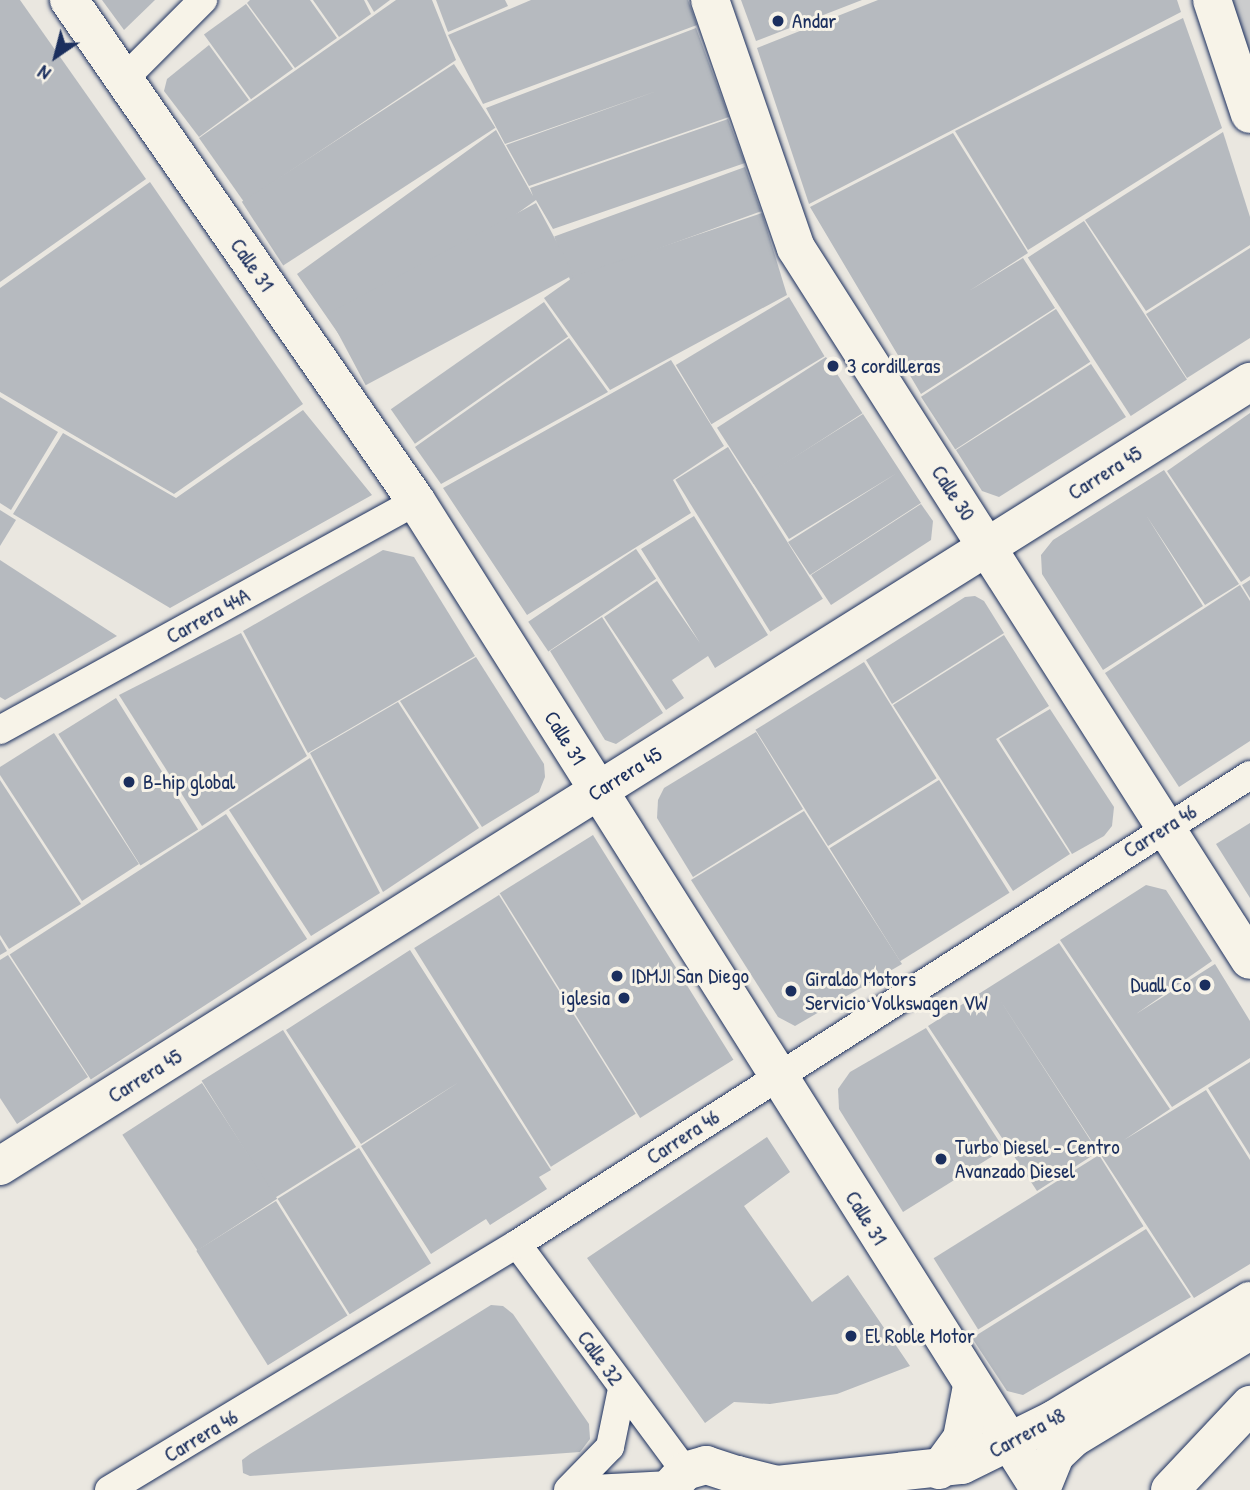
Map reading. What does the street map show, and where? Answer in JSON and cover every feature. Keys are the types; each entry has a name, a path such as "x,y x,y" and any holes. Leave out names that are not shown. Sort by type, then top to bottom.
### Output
{"street":[{"name":"Calle 31","path":"69,0 416,501 1040,1490"},
{"path":"124,79 203,0"},
{"name":"Calle 30","path":"710,0 796,248 1250,960"},
{"path":"1212,0 1250,114"},
{"name":"Carrera 45","path":"0,1166 1250,382"},
{"name":"Carrera 44A","path":"0,730 416,501"},
{"name":"Carrera 46","path":"109,1490 517,1244 1250,775"},
{"name":"Calle 32","path":"517,1244 622,1389 674,1482"},
{"name":"Carrera 48","path":"759,1485 939,1470 1010,1444 1250,1301"},
{"name":"Carrera 48","path":"1040,1490 1055,1455 1073,1438 1250,1331"},
{"path":"939,1470 962,1438 972,1386"},
{"path":"569,1490 610,1447 622,1389"},
{"path":"1170,1490 1250,1405"},
{"path":"574,1490 674,1482 706,1465 759,1485"}],"shaded area":[{"path":"1228,0 1250,0 1250,64"}],"building":[{"path":"0,0 20,0 146,179 0,282"},
{"path":"102,0 155,0 124,30"},
{"path":"250,0 310,0 337,38 295,68 247,3"},
{"path":"313,0 364,0 371,14 339,37"},
{"path":"367,0 390,0 374,12"},
{"path":"396,0 432,0 456,60 244,202 199,138"},
{"path":"436,0 505,0 508,6 448,32"},
{"path":"531,0 688,0 697,25 483,104 448,35"},
{"name":"Andar","path":"741,0 862,0 756,41"},
{"path":"878,0 1177,0 1181,12 809,204 757,48"},
{"path":"246,4 293,69 251,99 204,35"},
{"path":"1183,18 1222,128 1028,250 955,131"},
{"path":"696,28 729,117 529,186 506,145 657,91 505,144 486,108"},
{"path":"209,45 249,100 199,137 164,91 167,79"},
{"path":"454,64 495,128 283,266 242,202"},
{"path":"728,119 745,163 553,229 536,200 342,339 297,274 496,130 533,196 530,188"},
{"path":"1223,132 1250,217 1250,245 1146,311 1085,220"},
{"path":"953,133 1028,253 969,291 1023,258 1055,308 921,394 810,207"},
{"path":"745,167 761,211 570,281 554,236"},
{"path":"150,182 303,404 174,494 0,392 0,288"},
{"path":"536,203 574,275 366,385 328,314"},
{"path":"762,213 787,295 610,390 544,298 575,276"},
{"path":"1084,221 1187,380 1131,416 1028,257"},
{"path":"1250,248 1250,338 1187,378 1146,314"},
{"path":"789,297 825,356 711,424 676,365"},
{"path":"544,302 568,336 415,444 391,409"},
{"path":"1056,309 1090,362 955,450 921,397"},
{"path":"569,338 608,392 441,484 415,447"},
{"path":"826,357 862,413 753,484 717,428"},
{"path":"671,360 724,446 673,480 691,513 527,615 443,488"},
{"path":"1091,364 1126,417 999,497 982,491 956,450"},
{"path":"0,397 58,432 11,510 0,503"},
{"path":"303,410 372,495 170,608 13,514 63,433 176,498"},
{"path":"1250,413 1250,576 1241,582 1167,471"},
{"path":"863,414 921,503 810,575 788,542 897,473 789,539 753,483"},
{"path":"728,447 823,599 770,632 675,480"},
{"path":"1164,470 1239,584 1205,605 1146,515 1203,606 1103,670 1042,574 1041,555 1053,540"},
{"path":"921,504 933,521 931,540 831,605 811,575"},
{"path":"0,510 16,520 0,546"},
{"path":"694,516 768,635 715,668 708,656 672,680 684,698 666,710 604,617 657,581 700,643 641,549"},
{"path":"636,549 656,579 548,652 528,622"},
{"path":"383,550 414,557 475,656 308,753 243,631"},
{"path":"0,560 117,636 5,700 0,697"},
{"path":"1250,580 1250,598 1242,585"},
{"path":"1240,585 1250,601 1250,741 1179,787 1105,673"},
{"path":"975,596 984,601 1004,633 892,704 866,660 965,597"},
{"path":"602,617 663,713 616,744 605,740 550,651"},
{"path":"241,633 307,756 202,826 119,695"},
{"path":"1004,635 1049,706 996,739 1070,854 1013,891 893,705"},
{"path":"476,657 544,764 545,777 539,792 482,827 400,701"},
{"path":"864,662 937,778 828,846 755,730"},
{"name":"B-hip global","path":"116,698 198,829 140,865 58,734"},
{"path":"398,702 479,828 383,892 310,753"},
{"path":"1050,709 1114,807 1112,826 1104,836 1072,854 999,739"},
{"path":"756,732 803,809 693,877 657,818 658,800 664,788"},
{"path":"54,733 139,864 82,901 0,775 0,767"},
{"path":"310,758 380,893 311,936 229,810"},
{"path":"0,780 81,904 9,949 0,935"},
{"path":"939,780 1009,893 900,961 830,848"},
{"path":"804,811 902,964 795,1026 778,1017 691,880"},
{"path":"226,814 307,939 91,1079 10,955"},
{"path":"1250,823 1250,898 1216,844"},
{"name":"IDMJI San Diego","path":"593,835 733,1060 640,1118 500,893"},
{"path":"1146,885 1166,890 1212,961 1136,1014 1215,964 1250,1021 1250,1058 1172,1107 1060,940"},
{"path":"499,895 636,1114 551,1167 414,948"},
{"path":"0,939 7,951 0,955"},
{"path":"1059,943 1170,1109 1124,1140 1206,1090 1250,1160 1250,1264 1194,1298 998,997 1098,1152 1037,1191 928,1026"},
{"path":"410,950 551,1170 539,1177 547,1189 490,1225 486,1219 431,1254 361,1146 459,1082 361,1144 286,1030"},
{"path":"8,955 88,1077 17,1124 0,1098 0,960"},
{"path":"926,1028 1004,1149 903,1212 839,1109 838,1089 850,1072"},
{"path":"283,1030 356,1147 275,1198 202,1081"},
{"path":"1250,1062 1250,1155 1208,1088"},
{"path":"202,1083 277,1199 197,1250 122,1135"},
{"path":"767,1137 790,1172 744,1206 812,1302 848,1275 910,1366 837,1394 770,1404 734,1402 705,1423 587,1258"},
{"path":"359,1148 431,1263 350,1314 278,1199"},
{"path":"1099,1155 1144,1226 978,1330 934,1258"},
{"path":"276,1201 348,1315 268,1365 196,1251"},
{"path":"1146,1229 1191,1297 1023,1395 1007,1391 972,1338"},
{"path":"491,1305 503,1306 513,1314 589,1424 590,1439 580,1452 250,1476 243,1473 242,1460 250,1454"}],"place":[{"name":"Andar","path":"778,21"},
{"name":"3 cordilleras","path":"833,366"},
{"name":"B-hip global","path":"129,782"},
{"name":"IDMJI San Diego","path":"617,976"},
{"name":"Duall Co","path":"1205,985"},
{"name":"Giraldo Motors Servicio Volkswagen VW","path":"791,991"},
{"name":"iglesia","path":"624,998"},
{"name":"Turbo Diesel - Centro Avanzado Diesel","path":"941,1159"},
{"name":"El Roble Motor","path":"851,1336"}]}
